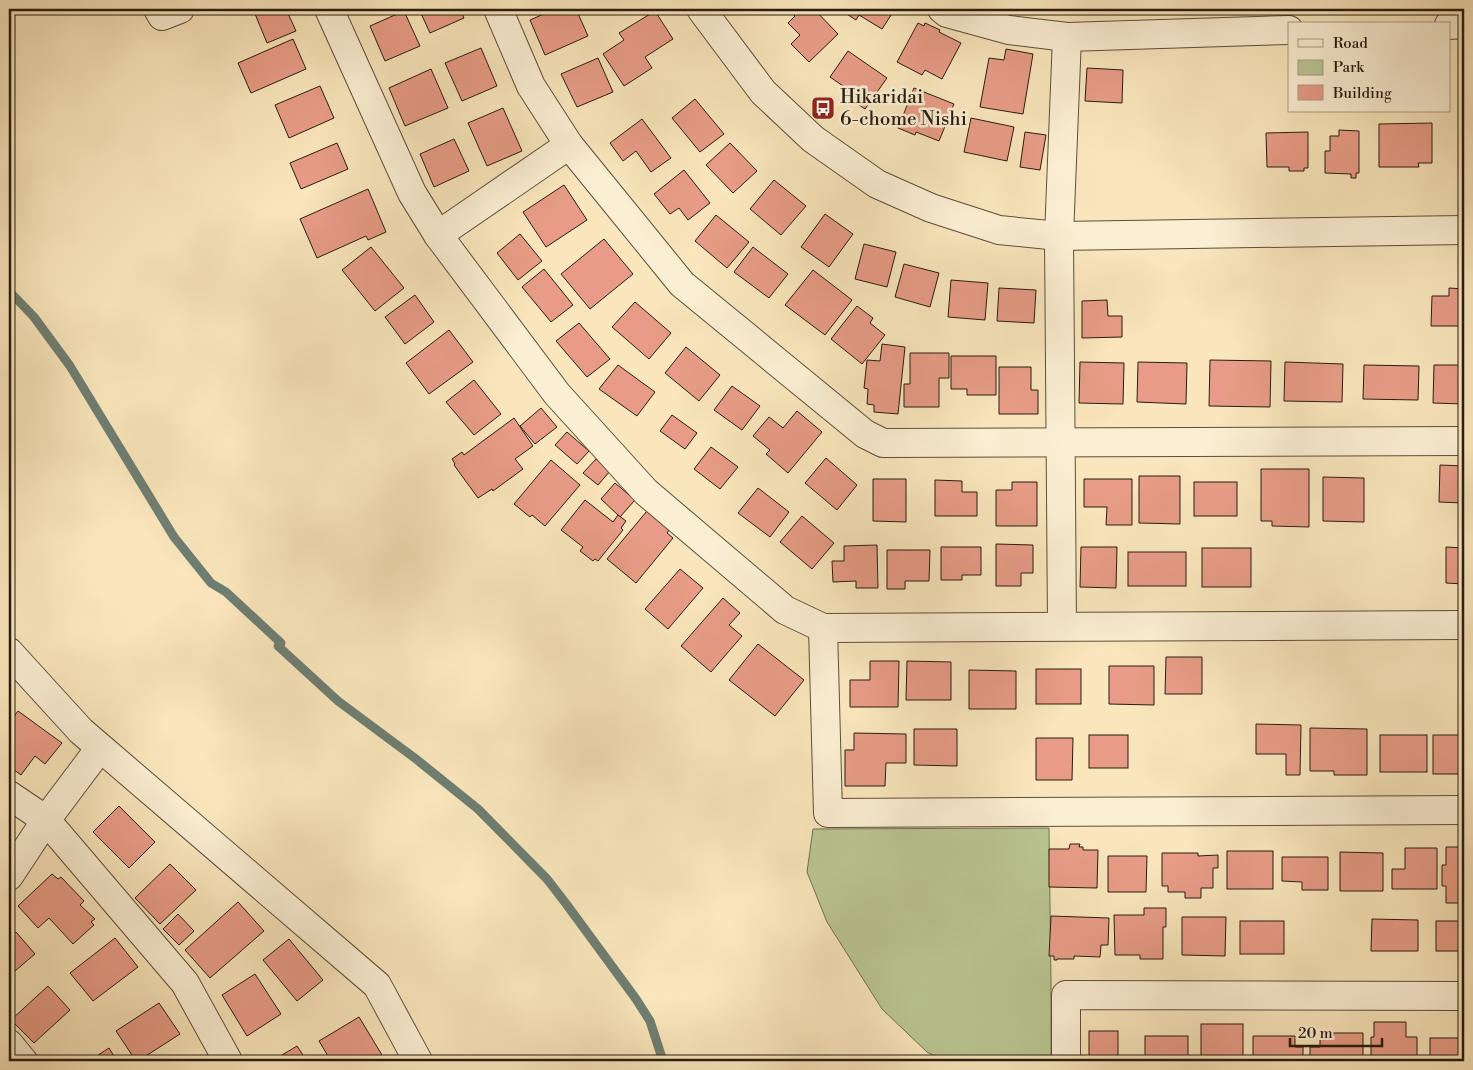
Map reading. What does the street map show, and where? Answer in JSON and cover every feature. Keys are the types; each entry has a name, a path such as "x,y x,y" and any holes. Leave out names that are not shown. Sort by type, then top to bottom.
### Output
{"street":[{"path":"158,9 162,16 180,9"},
{"path":"329,9 412,194 438,236 557,394 646,492 785,610 823,628 1464,625"},
{"path":"498,9 531,86 569,145 682,284 865,434 883,443 1464,440"},
{"path":"702,9 763,92 812,139 877,184 931,208 999,230 1059,236 1464,230"},
{"path":"942,9 948,13 1009,30 1067,37 1288,30"},
{"path":"1450,25 1464,24"},
{"path":"1062,626 1059,236 1067,37"},
{"path":"438,236 569,145"},
{"path":"823,628 828,813 1464,810"},
{"path":"9,652 81,731 377,985 418,1061"},
{"path":"9,876 46,820 100,748"},
{"path":"9,795 46,820 185,983 228,1061"},
{"path":"1066,1061 1066,995 1464,996"},
{"path":"9,1044 23,1061"}],"green space":[{"path":"1049,828 1051,1061 945,1061 927,1052 882,1009 827,922 807,872 813,829"}],"building":[{"path":"253,9 286,9 296,31 267,43"},
{"path":"419,9 460,9 464,18 430,33"},
{"path":"555,9 576,9 588,36 545,55 530,20"},
{"path":"794,9 814,9 838,34 809,62 791,44 800,35 788,23 795,16 791,12"},
{"path":"839,9 895,9 882,29 859,15 856,20"},
{"path":"404,11 420,46 385,61 370,26"},
{"path":"655,11 673,39 645,57 652,68 624,86 603,54 624,40 619,33"},
{"path":"918,23 924,26 925,23 961,43 942,79 925,70 922,75 897,62"},
{"path":"293,39 306,69 251,93 238,63"},
{"path":"481,48 497,86 462,101 445,63"},
{"path":"1006,49 1033,54 1023,114 980,107 989,58 1004,60"},
{"path":"848,51 887,78 865,109 843,94 846,88 830,77"},
{"path":"598,58 613,92 577,107 561,74"},
{"path":"1087,68 1123,70 1122,103 1085,101"},
{"path":"431,69 448,108 405,126 389,88"},
{"path":"320,86 334,118 289,138 275,105"},
{"path":"914,88 954,104 939,141 916,132 915,135 898,128"},
{"path":"695,99 724,134 700,152 672,118"},
{"path":"503,108 522,151 487,166 468,123"},
{"path":"971,118 1014,127 1007,161 964,152"},
{"path":"642,119 671,158 651,172 636,151 623,161 610,143"},
{"path":"1432,123 1432,163 1418,163 1419,167 1379,167 1379,124"},
{"path":"1339,130 1359,131 1359,173 1356,173 1356,178 1351,178 1351,174 1325,173 1325,151 1330,151 1330,136 1339,136"},
{"path":"1025,132 1046,135 1040,170 1020,167"},
{"path":"1308,132 1308,168 1304,168 1304,171 1289,171 1289,167 1267,167 1266,133"},
{"path":"454,139 469,171 434,187 420,154"},
{"path":"337,143 348,169 301,189 290,163"},
{"path":"730,143 757,171 733,193 706,165"},
{"path":"684,170 710,203 688,220 679,208 670,214 654,194"},
{"path":"774,180 806,206 781,235 750,209"},
{"path":"564,185 587,220 546,247 523,212"},
{"path":"368,189 386,232 368,240 366,236 317,258 300,219"},
{"path":"825,214 853,234 829,267 801,247"},
{"path":"716,215 749,242 727,268 695,241"},
{"path":"520,234 542,261 518,280 497,253"},
{"path":"604,239 633,274 590,309 561,274"},
{"path":"864,244 896,252 887,287 855,279"},
{"path":"371,247 404,288 375,311 342,270"},
{"path":"753,247 788,274 769,298 734,272"},
{"path":"904,264 939,273 930,307 895,297"},
{"path":"544,269 573,305 551,322 522,287"},
{"path":"813,270 852,300 825,335 785,305"},
{"path":"951,280 988,283 985,320 948,317"},
{"path":"999,288 1036,290 1034,323 997,321"},
{"path":"1449,288 1464,289 1464,326 1431,326 1432,296 1449,296"},
{"path":"415,295 434,322 405,344 385,317"},
{"path":"1107,300 1108,316 1122,316 1122,337 1082,338 1082,301"},
{"path":"635,302 671,333 649,359 612,327"},
{"path":"857,306 873,318 870,323 885,335 862,364 831,339"},
{"path":"579,323 610,359 587,377 556,341"},
{"path":"449,330 473,362 429,394 406,363"},
{"path":"882,344 905,347 898,414 874,412 874,405 867,404 868,389 864,388 867,360 880,361"},
{"path":"686,347 720,375 699,401 665,373"},
{"path":"910,353 949,353 949,378 939,378 939,407 904,407 904,384 910,384"},
{"path":"951,356 996,356 996,395 967,395 967,389 951,389"},
{"path":"1210,360 1271,361 1270,407 1209,406"},
{"path":"1080,362 1124,363 1123,404 1079,403"},
{"path":"1138,362 1187,363 1186,404 1137,402"},
{"path":"1285,362 1343,364 1342,402 1284,401"},
{"path":"618,365 655,392 637,416 599,389"},
{"path":"1364,365 1419,366 1418,400 1363,399"},
{"path":"1434,365 1464,365 1464,404 1433,403"},
{"path":"999,367 1031,367 1031,390 1038,390 1038,414 999,414"},
{"path":"474,380 501,414 474,435 446,402"},
{"path":"732,386 760,406 742,430 714,410"},
{"path":"541,408 557,427 535,444 520,426"},
{"path":"797,411 822,432 788,473 766,454 770,450 753,436 769,417 783,428"},
{"path":"672,415 697,433 685,449 660,431"},
{"path":"514,418 533,446 515,459 523,469 493,491 492,489 478,498 454,465 452,459 462,452 464,455"},
{"path":"567,432 589,451 577,464 555,445"},
{"path":"711,447 738,467 720,489 694,469"},
{"path":"826,458 857,485 837,510 805,483"},
{"path":"596,459 610,471 598,485 583,473"},
{"path":"551,460 580,485 545,526 514,504"},
{"path":"1440,465 1464,466 1464,503 1439,502"},
{"path":"1261,469 1309,469 1309,527 1272,526 1272,521 1261,521"},
{"path":"1139,476 1180,476 1180,524 1139,523"},
{"path":"1323,477 1364,478 1364,522 1323,521"},
{"path":"873,479 906,479 906,522 873,521"},
{"path":"1084,479 1132,479 1132,525 1106,525 1107,507 1084,507"},
{"path":"935,480 962,481 962,492 977,492 977,516 935,516"},
{"path":"1012,482 1037,482 1037,526 996,526 996,490 1012,490"},
{"path":"1194,482 1237,482 1237,516 1194,516"},
{"path":"615,483 635,500 620,517 601,499"},
{"path":"758,488 789,512 770,537 738,513"},
{"path":"585,500 613,522 618,515 626,521 621,528 623,530 598,561 595,559 593,561 580,551 583,547 561,530"},
{"path":"647,511 669,530 667,533 673,538 636,583 607,559"},
{"path":"802,516 834,543 812,569 780,542"},
{"path":"1460,517 1464,517 1464,534 1460,534"},
{"path":"996,544 1033,545 1033,573 1021,573 1021,586 996,586"},
{"path":"877,545 878,588 856,588 856,581 833,582 832,561 844,561 844,546"},
{"path":"941,547 981,547 981,575 962,575 962,580 941,580"},
{"path":"1081,547 1117,547 1116,588 1080,587"},
{"path":"1446,547 1464,548 1464,584 1446,583"},
{"path":"1202,548 1251,548 1251,587 1202,587"},
{"path":"887,550 930,550 929,581 905,581 905,589 887,589"},
{"path":"1128,552 1186,552 1186,586 1128,586"},
{"path":"680,569 703,588 668,629 645,609"},
{"path":"723,598 740,613 729,625 742,636 711,672 681,646"},
{"path":"758,644 804,680 775,716 729,680"},
{"path":"1166,657 1202,657 1202,694 1165,694"},
{"path":"870,661 899,661 898,707 850,707 850,680 870,680"},
{"path":"907,661 951,662 951,700 906,700"},
{"path":"1109,666 1154,666 1154,705 1109,704"},
{"path":"1036,669 1081,669 1081,704 1036,704"},
{"path":"969,670 1016,671 1016,709 969,709"},
{"path":"18,711 62,743 45,764 35,756 21,775 9,766 9,723"},
{"path":"1256,724 1301,725 1300,775 1286,775 1286,754 1256,754"},
{"path":"1310,728 1367,729 1367,775 1334,775 1334,771 1310,771"},
{"path":"914,729 957,729 957,766 914,765"},
{"path":"854,733 906,734 906,763 886,763 885,786 845,786 845,750 854,750"},
{"path":"1089,735 1128,735 1128,768 1089,768"},
{"path":"1380,735 1427,735 1427,772 1380,772"},
{"path":"1433,735 1464,735 1464,774 1433,774"},
{"path":"1036,738 1073,738 1072,780 1036,780"},
{"path":"119,806 155,842 129,868 93,832"},
{"path":"1070,844 1080,844 1079,847 1083,847 1083,850 1098,850 1097,888 1049,887 1049,849 1069,849"},
{"path":"1446,847 1464,847 1464,903 1446,903 1446,886 1442,886 1442,865 1446,865"},
{"path":"1405,848 1437,848 1437,889 1392,889 1392,869 1405,869"},
{"path":"1227,851 1273,851 1273,889 1227,889"},
{"path":"1340,852 1383,853 1383,891 1340,891"},
{"path":"1162,853 1198,853 1198,856 1218,855 1218,868 1213,868 1213,888 1201,888 1201,898 1185,898 1185,892 1168,892 1168,886 1162,886"},
{"path":"1108,856 1147,856 1146,892 1108,892"},
{"path":"1282,857 1328,857 1328,890 1302,890 1302,882 1282,881"},
{"path":"170,864 196,890 160,924 135,898"},
{"path":"52,874 58,879 61,877 84,901 80,905 95,919 91,922 94,925 73,944 49,918 38,928 18,906"},
{"path":"238,902 264,931 210,978 185,950"},
{"path":"1144,908 1166,908 1166,927 1163,927 1163,959 1140,959 1140,955 1115,955 1114,915 1144,915"},
{"path":"178,914 194,931 179,945 163,929"},
{"path":"1051,916 1109,918 1108,945 1101,945 1100,957 1074,956 1074,959 1054,960 1054,956 1049,956"},
{"path":"1182,917 1226,917 1225,956 1182,955"},
{"path":"1372,919 1418,920 1418,951 1371,951"},
{"path":"1240,921 1284,921 1284,954 1240,954"},
{"path":"1436,921 1464,921 1464,951 1436,951"},
{"path":"16,932 35,954 9,976 9,938"},
{"path":"115,938 138,967 93,1001 70,973"},
{"path":"289,939 323,980 297,1001 263,960"},
{"path":"255,974 281,1014 247,1036 222,995"},
{"path":"48,986 70,1010 34,1043 11,1020"},
{"path":"159,1003 180,1034 136,1061 116,1031"},
{"path":"359,1017 382,1055 372,1061 331,1061 319,1041"},
{"path":"1374,1022 1406,1022 1406,1037 1417,1037 1417,1061 1371,1061 1371,1037 1374,1037"},
{"path":"1201,1024 1243,1024 1243,1061 1201,1061"},
{"path":"1089,1031 1118,1031 1118,1061 1089,1061"},
{"path":"1320,1033 1363,1033 1363,1061 1310,1061 1310,1047 1320,1047"},
{"path":"1145,1036 1188,1036 1188,1061 1145,1061"},
{"path":"1253,1036 1295,1036 1295,1047 1303,1047 1303,1061 1253,1061"},
{"path":"1430,1038 1464,1038 1464,1061 1430,1061"},
{"path":"297,1046 307,1061 272,1061"},
{"path":"109,1048 117,1061 89,1061"}],"waterway":[{"path":"9,291 34,317 70,366 174,537 211,583 226,592 281,643 278,646 338,701 416,759 478,809 547,879 636,999 650,1021 663,1061"}],"place":[{"name":"Hikaridai 6-chome Nishi","path":"823,108"}]}
